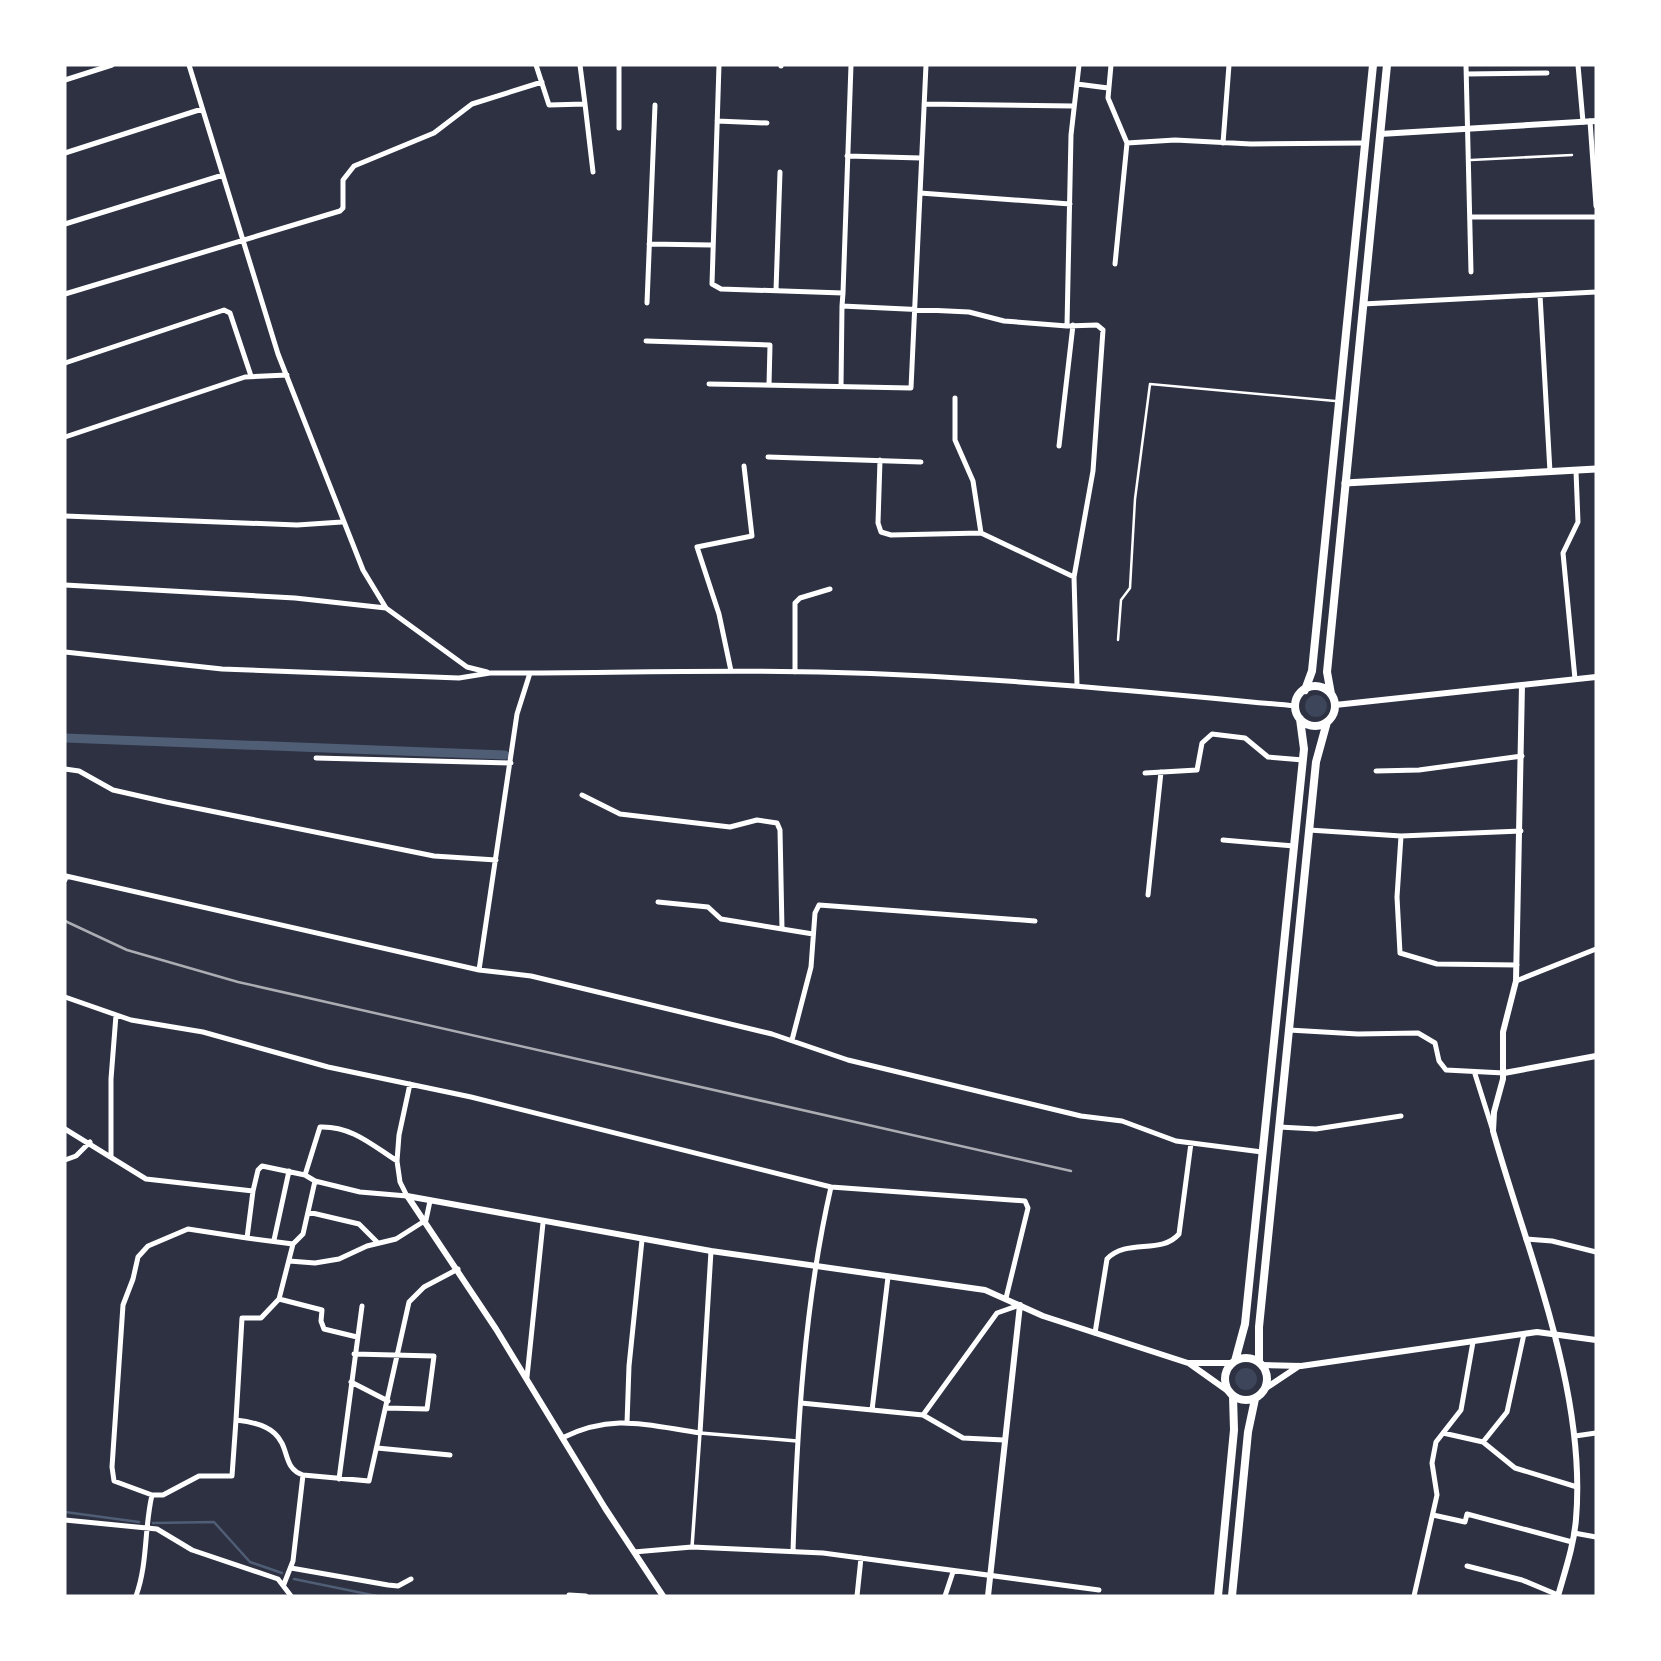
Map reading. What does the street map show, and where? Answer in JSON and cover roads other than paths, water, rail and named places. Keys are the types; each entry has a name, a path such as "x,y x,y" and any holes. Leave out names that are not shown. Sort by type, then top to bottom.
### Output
{"main road":[{"path":"1218,1596 1234,1430 1231,1393 1225,1376 1234,1362 1245,1325 1303,760 1304,739 1296,706 1312,671 1373,65"},
{"path":"1232,1596 1248,1432 1255,1399 1266,1388 1267,1373 1261,1363 1259,1327 1318,750 1335,705 1327,672 1387,65"},
{"path":"1345,483 1596,469"},
{"path":"1305,690 1322,687 1331,694"},
{"path":"1300,719 1313,726 1327,722"},
{"path":"1234,1362 1247,1358 1261,1363"},
{"path":"1231,1393 1243,1401 1255,1399"}],"street":[{"path":"65,80 112,65"},
{"path":"189,65 287,375 342,522 363,570 386,608 467,667 490,673"},
{"path":"536,65 538,83 549,104 585,104"},
{"path":"580,65 593,172"},
{"path":"619,65 619,128"},
{"path":"719,65 711,245 711,279 715,287 843,293"},
{"path":"841,387 851,65"},
{"path":"709,384 911,388 926,65"},
{"path":"1059,446 1070,325 1073,106 1079,65"},
{"path":"1111,65 1108,88 1112,111 1127,143 1115,264"},
{"path":"1223,143 1229,65"},
{"path":"1466,65 1471,272"},
{"path":"1578,65 1590,121 1596,206"},
{"path":"1466,74 1547,73"},
{"path":"65,294 182,256 243,241 340,211 343,208 343,180 354,166 434,133 472,104 538,83"},
{"path":"1077,84 1108,88"},
{"path":"924,104 1073,106"},
{"path":"647,303 655,105"},
{"path":"65,153 202,109"},
{"path":"717,121 767,122"},
{"path":"1380,134 1590,121"},
{"path":"1127,143 1175,140 1223,143 1365,143"},
{"path":"847,156 921,158"},
{"path":"776,290 780,172"},
{"path":"65,224 223,175"},
{"path":"920,193 1070,204"},
{"path":"1470,218 1596,217"},
{"path":"649,244 711,245"},
{"path":"1363,304 1596,292"},
{"path":"1540,295 1550,472"},
{"path":"842,306 969,312 1014,323 1097,325 1103,330 1093,471 1074,577 1077,685"},
{"path":"65,363 224,310 230,313 251,376"},
{"path":"646,341 770,345 769,385"},
{"path":"65,437 251,376 287,375"},
{"path":"955,398 955,440 973,481 981,533"},
{"path":"768,457 921,462"},
{"path":"880,460 878,523 881,532 891,535 981,533 1074,577"},
{"path":"731,671 719,614 697,547 752,537 744,466"},
{"path":"1575,679 1563,553 1578,522 1576,471"},
{"path":"65,516 297,525 342,522"},
{"path":"65,585 295,598 386,608"},
{"path":"795,672 795,604 800,598 830,589"},
{"path":"65,652 263,671 458,678 490,673 795,672 1077,685 1296,706"},
{"path":"479,970 517,714 530,673"},
{"path":"1335,705 1596,677"},
{"path":"1493,1131 1504,1073 1503,1032 1516,981 1522,685"},
{"path":"1145,773 1197,770 1202,743 1212,734 1245,738 1268,757 1303,760"},
{"path":"1376,771 1419,770 1522,756"},
{"path":"316,758 511,763"},
{"path":"65,769 79,771 113,790 166,802 434,856 496,860"},
{"path":"1148,895 1161,772"},
{"path":"582,795 620,814 730,827 757,820 777,823 780,830 782,929"},
{"path":"1310,830 1401,836 1521,831"},
{"path":"1401,836 1397,897 1399,953 1437,964 1517,965"},
{"path":"1223,839 1294,846"},
{"path":"65,880 66,876 479,970 531,976 792,1040 848,1060 1081,1116 1122,1121 1163,1137 1262,1152"},
{"path":"658,902 708,907 720,919 813,934"},
{"path":"792,1040 808,980 816,908 825,905 1035,921"},
{"path":"1516,981 1596,949"},
{"path":"65,997 116,1015 203,1032 328,1067 410,1084 831,1187 1025,1201 1028,1208 1006,1298"},
{"path":"111,1156 111,1069 116,1015"},
{"path":"1289,1030 1358,1034 1418,1033 1435,1043 1441,1067 1454,1072 1475,1074 1504,1073 1596,1056"},
{"path":"1467,1566 1522,1580 1558,1595 1574,1533 1577,1487 1575,1436 1552,1333 1475,1074"},
{"path":"410,1084 399,1135 397,1161 400,1182 527,1377 562,1438 663,1596"},
{"path":"1279,1126 1316,1129 1359,1120 1401,1116"},
{"path":"305,1175 320,1127 337,1126 358,1135 397,1161"},
{"path":"65,1129 146,1179 253,1191"},
{"path":"65,1160 76,1156 90,1142"},
{"path":"1095,1334 1107,1259 1125,1248 1166,1243 1179,1234 1191,1143"},
{"path":"247,1238 253,1191 260,1167 266,1165 360,1192 407,1196 543,1223 816,1268 973,1287 1095,1334 1188,1363 1231,1393"},
{"path":"274,1240 289,1171"},
{"path":"293,1244 188,1229 148,1246 138,1257 134,1279 123,1305 112,1473 114,1481 152,1495 163,1495 199,1476 232,1476 242,1318 265,1316 279,1299 293,1244 301,1238 315,1181"},
{"path":"793,1551 797,1441 816,1268 831,1187"},
{"path":"289,1261 327,1262 396,1239 425,1220 430,1201"},
{"path":"308,1212 359,1224 378,1244"},
{"path":"527,1377 543,1223"},
{"path":"1525,1239 1552,1241 1596,1252"},
{"path":"627,1423 629,1366 642,1240"},
{"path":"692,1547 711,1251"},
{"path":"236,1420 263,1424 276,1432 293,1469 303,1475 369,1480 407,1311 414,1294 458,1269"},
{"path":"872,1410 888,1277"},
{"path":"279,1299 322,1310 321,1321 324,1329 357,1337"},
{"path":"923,1415 997,1313 1020,1305"},
{"path":"988,1596 1020,1305"},
{"path":"339,1479 362,1306"},
{"path":"1261,1363 1301,1366 1524,1334 1552,1333 1596,1340"},
{"path":"1483,1442 1507,1412 1524,1334"},
{"path":"1414,1596 1438,1486 1432,1463 1436,1442 1461,1410 1474,1342"},
{"path":"351,1382 387,1404 427,1409 434,1356 354,1354"},
{"path":"1188,1363 1234,1362"},
{"path":"1266,1388 1301,1366"},
{"path":"801,1403 923,1415 962,1438 1004,1440"},
{"path":"562,1438 599,1423 627,1423 700,1433 797,1441"},
{"path":"1443,1433 1483,1442 1515,1468 1577,1487"},
{"path":"1575,1436 1596,1433"},
{"path":"377,1448 450,1455"},
{"path":"284,1584 292,1568 303,1475"},
{"path":"136,1596 147,1547 152,1495"},
{"path":"1433,1514 1465,1522 1466,1514 1572,1542"},
{"path":"65,1520 163,1531 192,1550 256,1569 284,1584 291,1596"},
{"path":"1574,1533 1596,1537"},
{"path":"634,1552 692,1547 793,1551 1099,1590"},
{"path":"857,1596 862,1558"},
{"path":"292,1568 398,1586 411,1579"},
{"path":"945,1596 953,1572"},
{"path":"569,1595 586,1596"}],"lane":[{"path":"1467,160 1572,155"},
{"path":"1118,640 1121,600 1130,588 1135,499 1150,384 1339,402"}],"waterway":[{"path":"65,738 505,755"},
{"path":"65,1512 139,1522"},
{"path":"153,1523 214,1522 250,1562 282,1573"},
{"path":"294,1579 377,1596"}],"railway":[{"path":"65,921 127,950 238,982 1071,1171"}]}
